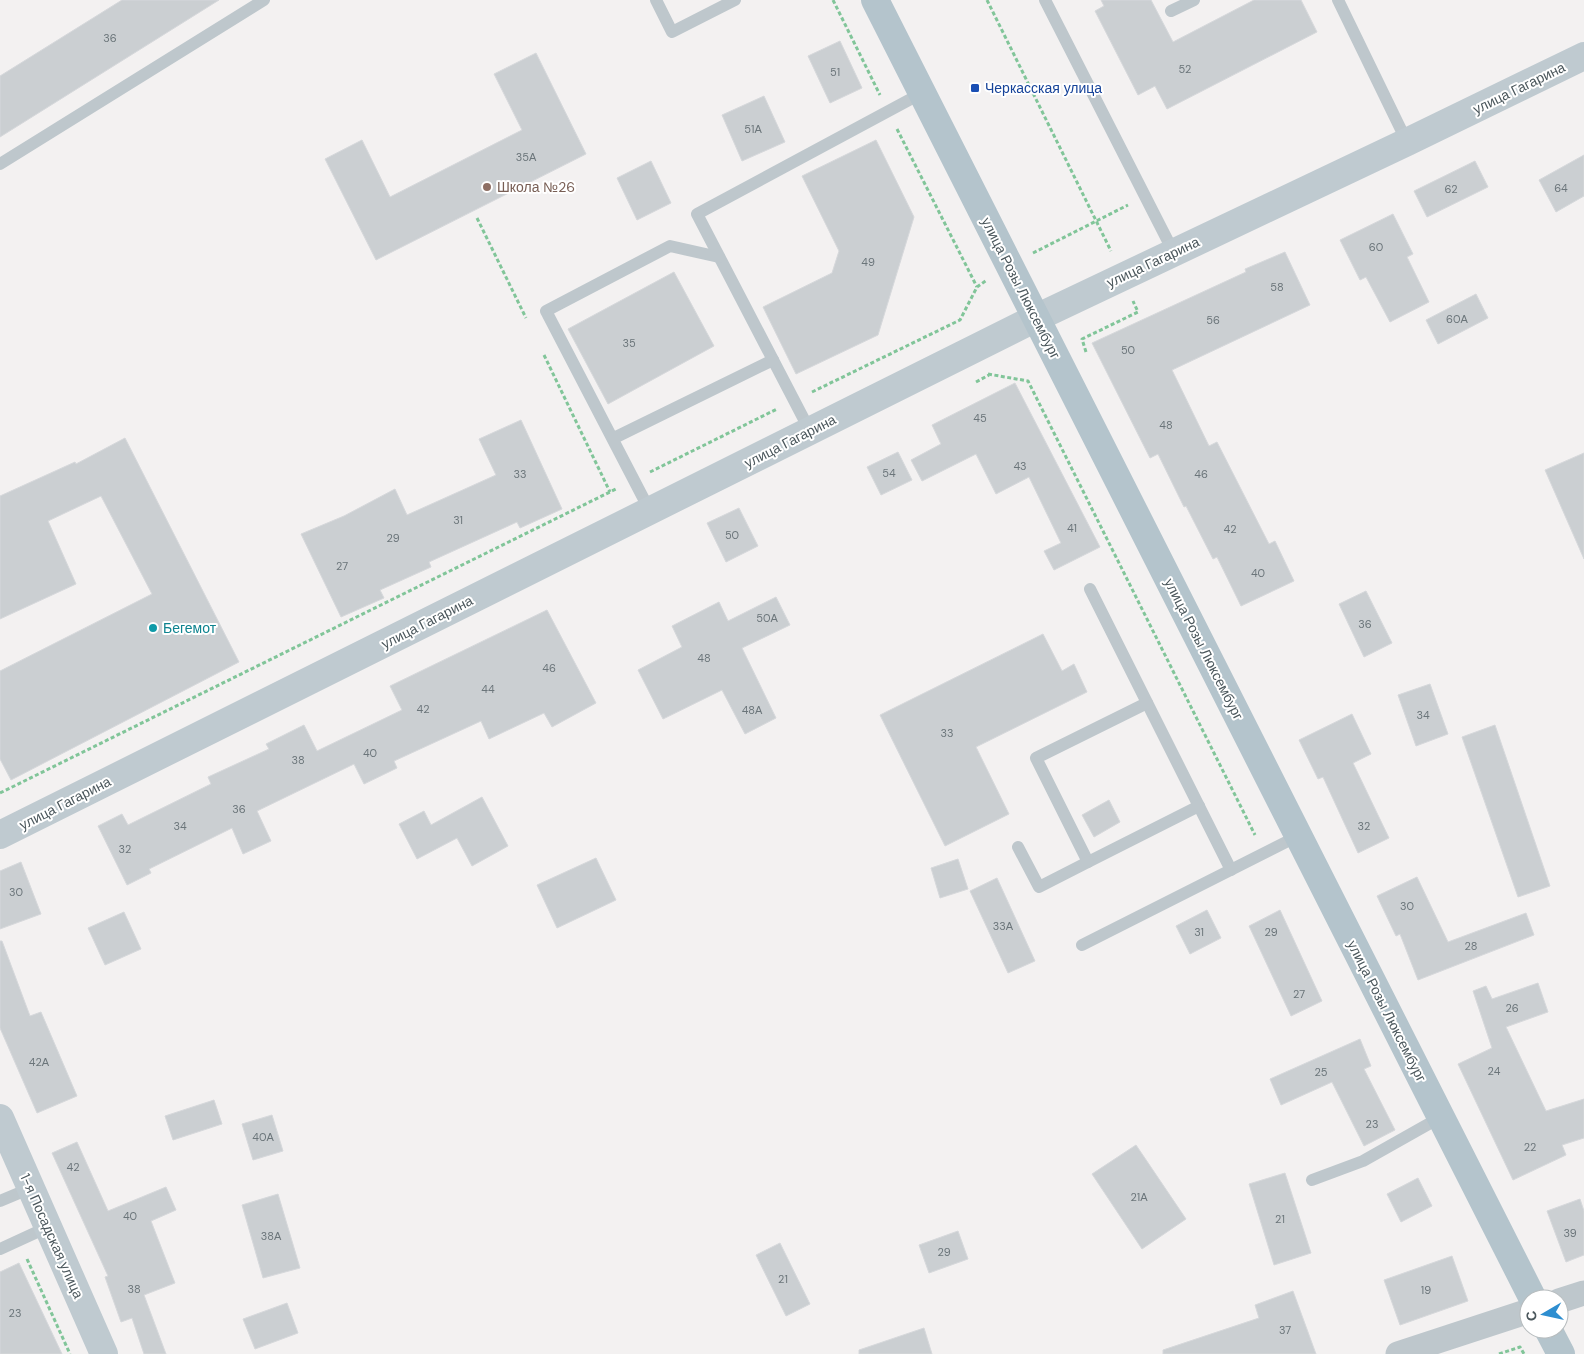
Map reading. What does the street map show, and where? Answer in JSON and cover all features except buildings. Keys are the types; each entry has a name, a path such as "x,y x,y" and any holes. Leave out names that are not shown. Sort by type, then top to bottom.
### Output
{"main road":[{"name":"улица Розы Люксембург","path":"875,0 1528,1289"},
{"path":"1553,1339 1561,1354"}],"street":[{"name":"улица Гагарина","path":"0,835 1036,318 1584,56"},
{"name":"1-я Посадская улица","path":"0,1118 104,1354"},
{"path":"1569,1298 1584,1293"},
{"path":"1398,1354 1519,1314"}],"lane":[{"path":"0,164 264,0"},
{"path":"656,0 672,32 736,0"},
{"path":"1045,0 1174,253"},
{"path":"1172,11 1194,0"},
{"path":"1338,0 1407,142"},
{"path":"810,430 696,214 922,93"},
{"path":"650,511 614,438 546,311 670,246 719,257"},
{"path":"614,438 773,360"},
{"path":"1090,589 1231,870"},
{"path":"1088,862 1036,758 1147,703"},
{"path":"1018,847 1039,887 1199,806"},
{"path":"1082,945 1298,836"},
{"path":"1312,1180 1363,1161 1441,1117"},
{"path":"0,1201 31,1188"},
{"path":"0,1249 48,1227"}],"path":[{"path":"833,0 976,288"},
{"path":"960,320 989,376 1028,381 1062,369 1087,352 1082,339 1138,312 1098,220 987,0"},
{"path":"0,793 960,320 976,288 1010,265 1146,196"},
{"path":"1028,381 1264,853"},
{"path":"19,1240 70,1354"},
{"path":"1499,1354 1520,1347 1524,1354"}],"place":[{"name":"Черкасская улица","path":"975,88"},
{"name":"Школа №26","path":"487,187"},
{"name":"Бегемот","path":"153,628"}]}
